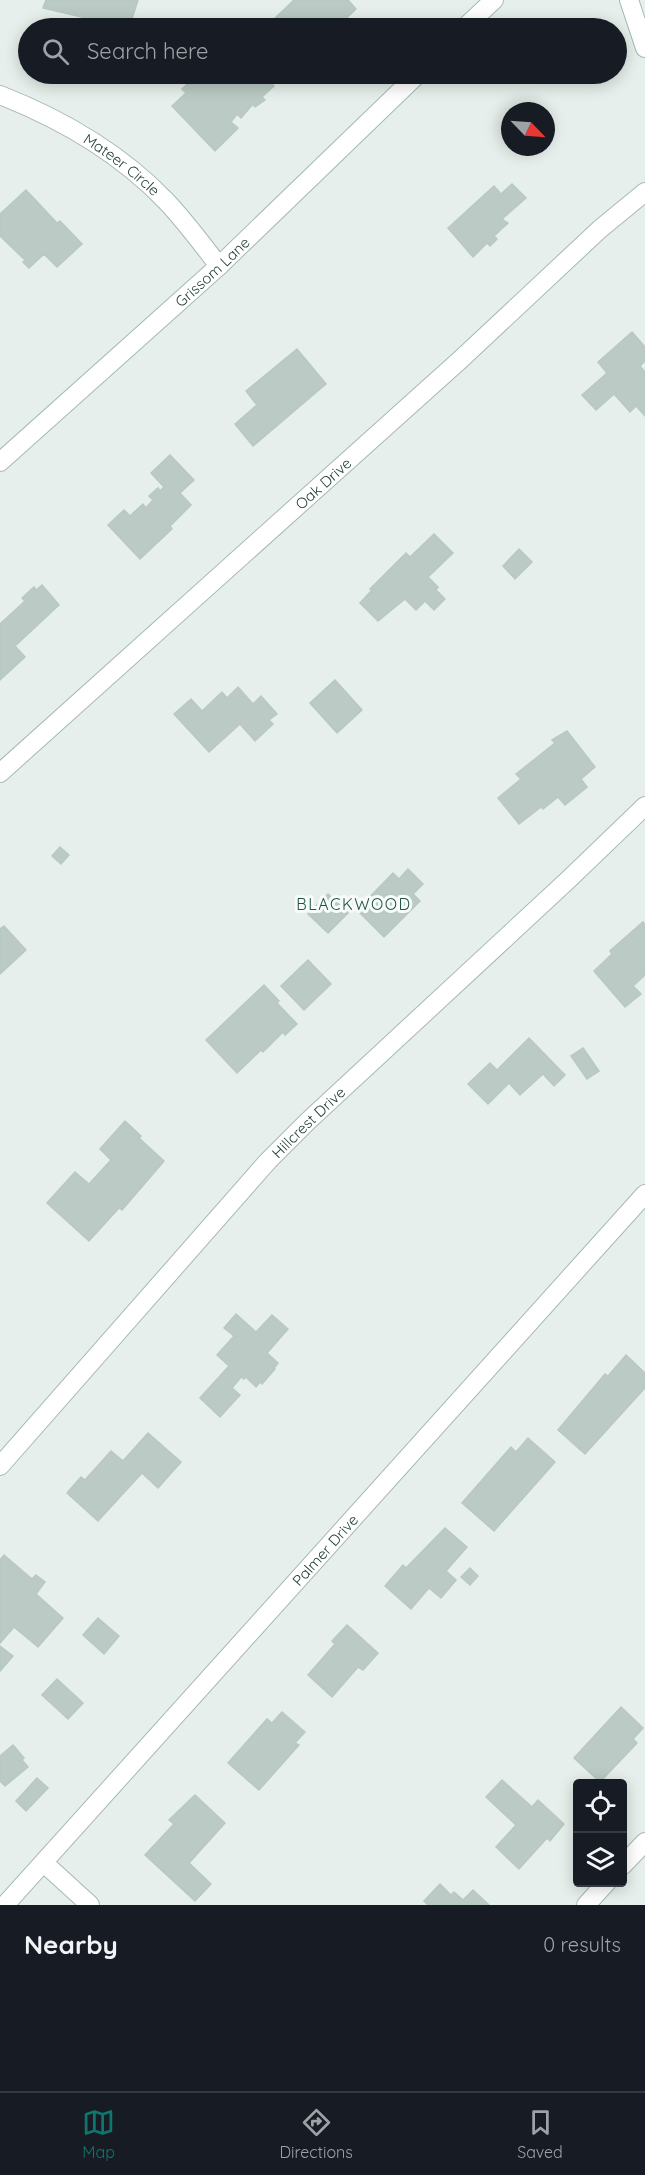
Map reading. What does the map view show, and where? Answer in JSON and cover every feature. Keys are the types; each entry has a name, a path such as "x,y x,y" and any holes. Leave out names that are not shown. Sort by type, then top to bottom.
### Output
{"street":[{"path":"475,18 494,0"},
{"path":"629,0 645,48"},
{"name":"Grissom Lane","path":"0,462 219,266 408,84"},
{"name":"Mateer Circle","path":"0,95 65,124 128,167 168,202 219,266"},
{"name":"Oak Drive","path":"0,773 460,360 600,230 645,192"},
{"name":"Hillcrest Drive","path":"0,1466 243,1188 291,1137 645,807"},
{"name":"Palmer Drive","path":"2,1905 44,1863 645,1194"},
{"path":"627,1861 645,1842"},
{"path":"44,1863 90,1905"},
{"path":"586,1905 602,1887"}],"building":[{"path":"46,0 138,0 132,18 86,18 43,8"},
{"path":"294,0 348,0 356,9 347,18 275,18"},
{"path":"187,84 272,84 274,86 262,97 265,100 255,107 253,104 241,118 237,114 231,122 238,128 215,151 172,106 186,93 182,89"},
{"path":"512,184 526,198 502,219 508,223 494,236 497,239 490,246 487,243 473,257 448,228 494,186 501,194"},
{"path":"26,190 57,223 60,221 82,244 57,267 44,254 29,268 23,262 25,260 0,236 0,214"},
{"path":"632,332 645,347 645,361 640,366 645,372 645,416 636,406 630,412 614,394 596,410 582,395 607,373 598,362"},
{"path":"297,349 326,384 253,446 235,424 257,405 246,391"},
{"path":"170,455 194,480 180,493 191,505 170,526 172,529 140,559 108,525 124,510 130,516 143,504 146,508 153,500 149,496 158,488 160,491 164,487 151,473"},
{"path":"434,534 453,553 428,577 445,599 434,610 425,601 416,610 405,599 378,621 360,603 372,590 370,589 406,553 410,557"},
{"path":"519,549 532,562 515,579 503,566"},
{"path":"42,585 59,605 15,646 25,657 0,680 0,624 25,601 22,598 34,587 36,590"},
{"path":"335,680 362,710 337,733 310,703"},
{"path":"238,687 253,704 261,696 277,714 269,720 273,724 255,741 240,724 209,752 174,714 191,699 202,711 222,692 227,698"},
{"path":"567,731 595,767 581,779 587,787 565,805 558,797 519,824 498,798 521,779 516,774 555,743 552,740"},
{"path":"60,847 69,855 61,864 52,856"},
{"path":"408,869 423,884 413,894 420,901 384,937 357,910 393,873 399,879"},
{"path":"328,894 348,913 328,933 308,914"},
{"path":"643,922 645,925 645,975 633,986 641,994 625,1007 594,971 612,954 610,951"},
{"path":"4,926 26,950 0,974 0,929"},
{"path":"308,960 331,984 304,1010 281,986"},
{"path":"264,985 297,1024 285,1035 283,1032 237,1073 206,1040"},
{"path":"529,1038 565,1075 554,1086 543,1074 520,1095 509,1083 488,1104 468,1084 490,1063 497,1070"},
{"path":"583,1048 599,1071 587,1079 571,1056"},
{"path":"125,1121 141,1136 139,1138 164,1161 122,1210 119,1208 89,1241 47,1203 75,1172 89,1184 111,1160 100,1149"},
{"path":"236,1314 256,1332 272,1315 288,1329 267,1353 278,1363 275,1369 262,1384 260,1382 256,1387 246,1377 244,1379 241,1377 232,1388 240,1395 220,1417 200,1398 229,1366 217,1355 234,1336 224,1328"},
{"path":"626,1355 645,1373 645,1388 585,1454 558,1430 605,1374 608,1376"},
{"path":"148,1433 181,1462 158,1488 142,1473 98,1521 67,1493 81,1477 85,1480 111,1451 123,1461"},
{"path":"528,1438 555,1462 494,1531 462,1503 511,1447 516,1452"},
{"path":"445,1528 467,1547 446,1571 456,1580 441,1598 429,1588 411,1609 385,1586 403,1565 406,1568"},
{"path":"4,1555 32,1579 36,1575 45,1582 36,1594 63,1618 38,1647 14,1627 0,1643 0,1560"},
{"path":"470,1568 478,1576 470,1585 461,1577"},
{"path":"98,1618 119,1636 104,1654 83,1635"},
{"path":"347,1625 378,1653 363,1670 358,1667 332,1697 308,1675 335,1644 332,1641"},
{"path":"0,1646 13,1656 0,1671"},
{"path":"57,1679 83,1703 68,1719 42,1695"},
{"path":"621,1707 643,1728 633,1739 637,1743 603,1779 597,1779 574,1758"},
{"path":"282,1712 305,1732 295,1743 299,1745 259,1790 228,1763 267,1719 272,1723"},
{"path":"13,1745 28,1767 5,1786 0,1781 0,1756"},
{"path":"37,1778 48,1788 26,1811 16,1801"},
{"path":"502,1780 532,1807 538,1800 564,1824 550,1841 547,1838 519,1869 496,1847 516,1825 486,1797"},
{"path":"195,1795 225,1823 189,1863 211,1884 195,1901 145,1855 174,1824 169,1820"},
{"path":"440,1884 451,1895 454,1892 463,1900 473,1890 489,1905 428,1905 424,1901"}],"district":[{"name":"BLACKWOOD","path":"354,904"}]}
